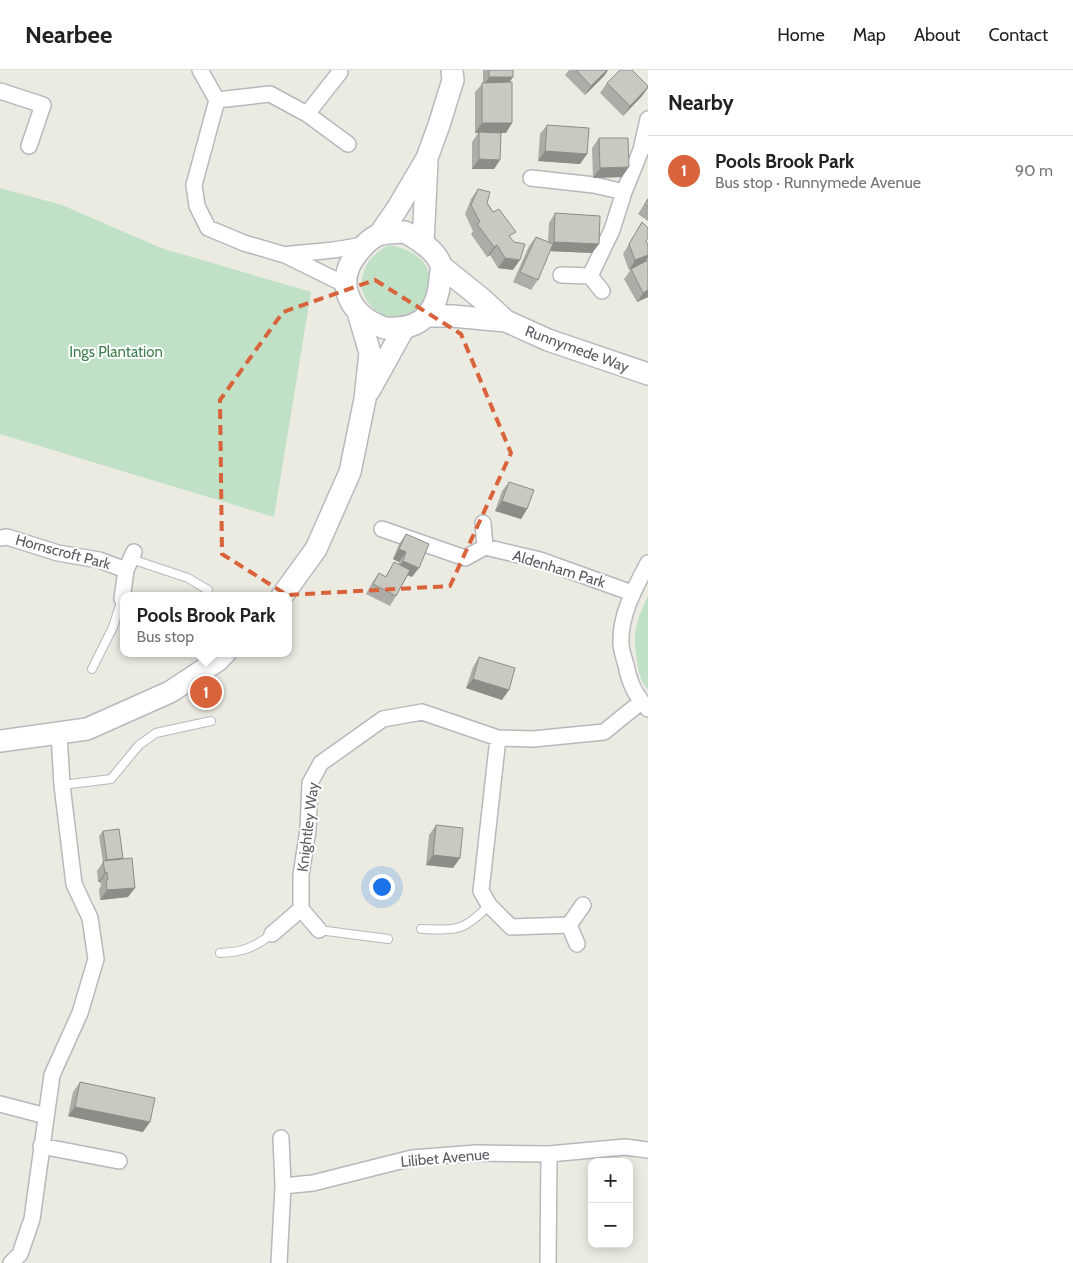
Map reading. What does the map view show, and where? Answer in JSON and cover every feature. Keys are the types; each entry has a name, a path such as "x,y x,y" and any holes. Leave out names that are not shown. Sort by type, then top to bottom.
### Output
{"street":[{"path":"200,70 217,100 194,185 197,206 208,228 244,243 285,255 346,285"},
{"path":"285,592 316,549 350,472 365,399 370,353 358,312 349,298 346,285 348,266 397,209 427,158 453,80 452,70"},
{"path":"307,114 340,72"},
{"path":"0,91 43,105 29,146"},
{"path":"217,100 270,94 307,114 348,144"},
{"path":"590,276 612,230 624,192 641,150 648,119"},
{"path":"423,244 427,158"},
{"path":"531,178 594,185 624,192"},
{"path":"285,255 311,251 347,250 371,239 405,232 433,253 441,266 439,293 427,316 418,323 404,328 383,328 358,312"},
{"name":"Runnymede Way","path":"441,266 506,321 548,340 648,374"},
{"path":"561,275 590,276 602,291"},
{"name":"Runnymede Way","path":"427,316 452,316 506,321"},
{"path":"365,399 404,328"},
{"path":"382,530 465,558 485,547 484,523"},
{"name":"Hornscroft Park","path":"0,538 6,537 58,553 99,560 130,560 123,592"},
{"name":"Aldenham Park","path":"485,547 540,560 632,593"},
{"path":"644,706 628,679 621,643 624,617 632,593 648,563"},
{"path":"0,742 87,729 170,692 220,657"},
{"name":"Knightley Way","path":"301,909 301,875 308,830 310,783 321,763 384,719 422,712 498,738 533,739 604,732 644,706"},
{"path":"11,1263 20,1254 32,1219 52,1075 80,1013 96,959 90,918 74,884 62,784 59,733"},
{"path":"498,738 481,891 489,905 512,926 569,925"},
{"path":"569,925 583,905"},
{"path":"272,934 301,909 319,930"},
{"path":"569,925 577,944"},
{"path":"0,1104 46,1116"},
{"path":"279,1263 283,1186 281,1138"},
{"path":"41,1146 119,1161"},
{"name":"Lilibet Avenue","path":"283,1186 313,1183 412,1158 476,1153 549,1154 626,1147 648,1150"},
{"path":"548,1263 549,1154"}],"lane":[{"path":"130,560 188,578 208,590"},
{"path":"92,669 113,626 120,605"},
{"path":"62,784 111,779 139,745 156,733 211,721"},
{"path":"421,929 454,930 474,921 489,905"},
{"path":"319,930 388,939"},
{"path":"220,953 240,952 257,946 272,934"}],"highlighted area":[{"path":"375,280 461,334 511,453 450,586 287,595 222,554 220,400 283,312"}],"green space":[{"name":"Ings Plantation","path":"0,188 62,205 161,248 311,292 274,517 0,434"},
{"path":"389,245 413,254 426,267 430,282 426,297 416,309 403,317 387,317 372,307 362,291 362,279 365,268 379,251"},
{"path":"648,596 648,690 643,684 639,672 635,635 638,620"}],"building":[{"path":"489,70 513,70 513,77 489,77"},
{"path":"576,70 607,70 591,86"},
{"path":"620,70 632,70 648,86 630,106 607,83"},
{"path":"512,82 512,123 482,123 482,83"},
{"path":"547,125 589,128 587,154 545,151"},
{"path":"479,132 501,133 500,160 479,159"},
{"path":"599,138 628,138 629,167 600,168"},
{"path":"478,189 490,192 487,203 493,212 499,209 516,232 509,236 514,242 525,244 520,260 505,258 497,245 494,247 477,224 480,222 471,205"},
{"path":"555,213 600,216 599,244 554,242"},
{"path":"642,222 648,228 648,238 646,241 648,255 635,260 629,244"},
{"path":"536,237 553,244 538,280 520,272"},
{"path":"648,260 648,290 643,293 631,269"},
{"path":"509,482 534,490 527,509 502,501"},
{"path":"406,534 429,544 419,568 403,561 406,552 399,549"},
{"path":"394,562 410,570 396,596 373,584 379,573 386,577"},
{"path":"479,657 515,668 509,690 473,679"},
{"path":"436,825 463,828 460,858 433,855"},
{"path":"119,829 123,858 107,860 103,831"},
{"path":"132,858 135,888 107,890 107,872 105,873 103,861"},
{"path":"80,1082 155,1098 150,1122 75,1107"}],"place":[{"name":"Pools Brook Park","path":"206,692"}]}
